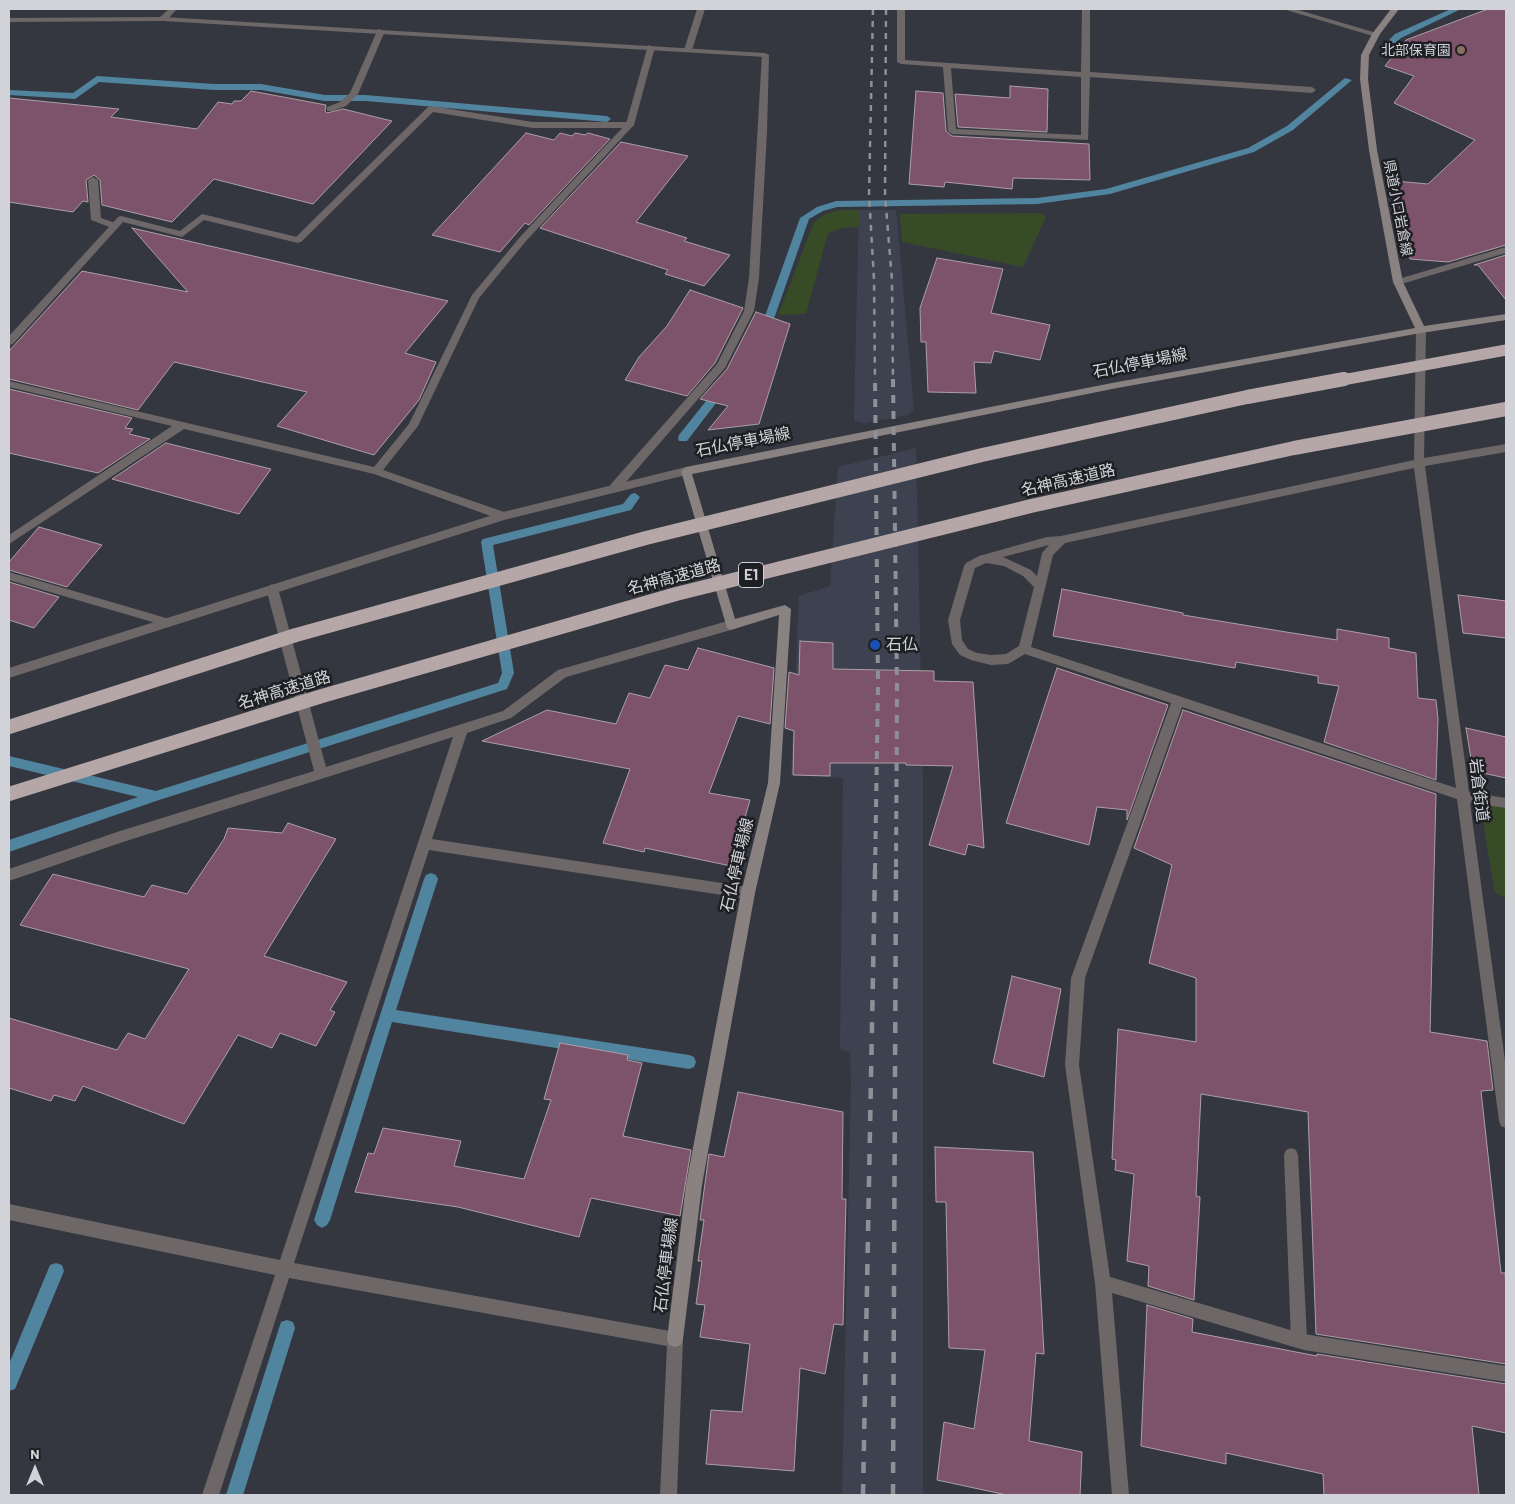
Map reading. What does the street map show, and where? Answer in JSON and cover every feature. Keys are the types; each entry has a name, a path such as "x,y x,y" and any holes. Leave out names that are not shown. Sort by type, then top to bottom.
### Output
{"highway":[{"path":"9,727 296,636 646,538 982,456 1247,397 1506,350"},
{"name":"名神高速道路","path":"9,794 322,696 676,594 1051,501 1294,448 1506,409"}],"main road":[{"name":"県道小口岩倉線","path":"1394,9 1376,34 1365,55 1364,79 1373,150 1398,282 1421,330"},
{"path":"1421,330 1506,317"},
{"name":"石仏停車場線","path":"675,1339 694,1185 748,893 774,783 785,609 731,625 686,472 1112,386 1421,330"}],"street":[{"path":"163,19 173,9"},
{"path":"688,50 700,9"},
{"path":"901,9 901,62 1312,90"},
{"path":"947,65 952,131 1085,138 1086,9"},
{"path":"1287,9 1376,34"},
{"path":"9,20 163,19 765,55 763,132 754,278 749,311 721,366 614,487"},
{"path":"330,109 344,104 354,94 381,31"},
{"path":"376,471 412,426 475,297 523,239 630,125 651,48"},
{"path":"9,342 121,219 182,234 202,217 298,240 431,109 533,125 630,125"},
{"path":"93,180 96,220 114,226"},
{"path":"1398,282 1506,250"},
{"name":"岩倉街道","path":"1421,330 1419,463 1506,1121"},
{"path":"9,384 376,471 503,516"},
{"path":"9,540 182,425"},
{"path":"1061,540 1048,553 1024,649 1008,659 991,660 975,657 964,652 956,641 954,620 970,566 983,559 1047,541 1061,540 1419,463 1506,448"},
{"path":"9,673 503,516 614,487 686,472"},
{"path":"983,559 1006,562 1027,573 1040,586"},
{"path":"9,576 166,622"},
{"path":"272,588 321,773"},
{"path":"9,875 120,837 507,715 562,673 731,625"},
{"path":"1024,649 1463,796 1506,803"},
{"path":"1120,1495 1103,1283 1072,1065 1078,978 1178,702"},
{"path":"210,1495 462,729"},
{"path":"425,844 748,893"},
{"path":"1291,1155 1299,1340"},
{"path":"9,1212 285,1269 675,1339 669,1495"},
{"path":"1103,1283 1299,1340 1506,1374"}],"shaded area":[{"path":"859,210 896,210 914,409 908,415 864,423 854,421"},
{"path":"916,448 923,779 923,1495 842,1495 851,1083 850,1052 840,1049 843,778 791,775 799,596 830,586 838,467"}],"green space":[{"path":"839,210 859,210 859,227 842,228 828,233 806,314 778,315 814,222 826,214"},
{"path":"1041,213 1046,217 1023,267 902,242 900,214"},
{"path":"1491,805 1506,808 1506,899 1495,892 1485,837 1483,812"}],"building":[{"path":"1488,9 1506,9 1506,245 1448,262 1410,259 1395,181 1428,184 1475,140 1394,103 1414,76 1385,66 1406,40"},
{"path":"1010,86 1048,89 1047,132 958,127 955,94 1010,98"},
{"path":"251,91 326,105 325,111 327,113 343,109 392,121 313,204 214,179 172,222 102,205 100,180 94,175 86,180 88,202 83,201 73,212 9,202 9,98 119,109 111,117 197,129 218,102 232,104 234,101 241,101"},
{"path":"916,91 943,93 946,131 952,136 1089,144 1090,180 1013,178 1012,189 945,182 944,187 909,184"},
{"path":"526,133 554,140 560,133 572,136 575,133 585,135 588,133 610,139 529,225 525,223 500,252 432,235"},
{"path":"621,142 688,156 636,222 687,238 684,241 730,255 704,286 665,274 668,270 540,228"},
{"path":"132,228 448,301 405,353 436,362 419,400 374,455 277,426 307,392 174,362 138,410 9,379 9,351 82,271 188,292"},
{"path":"1506,255 1506,300 1478,265 1474,265"},
{"path":"937,258 1003,269 991,313 1050,325 1040,360 994,351 991,363 974,362 976,393 928,392 926,342 921,342 920,308"},
{"path":"690,290 743,308 715,363 687,396 625,380 639,357 667,326"},
{"path":"756,312 790,324 759,424 708,430 728,406 700,399 727,369"},
{"path":"9,389 132,418 125,428 133,429 129,434 150,439 98,473 9,453"},
{"path":"166,443 271,469 239,514 112,479"},
{"path":"39,527 102,545 67,587 9,570 9,562"},
{"path":"9,582 59,597 34,628 9,620"},
{"path":"1062,589 1183,613 1183,615 1337,640 1337,629 1389,638 1389,648 1416,653 1418,698 1436,700 1438,719 1436,780 1324,742 1339,686 1318,683 1318,676 1236,662 1235,668 1053,636"},
{"path":"1458,595 1506,601 1506,638 1463,633"},
{"path":"800,641 833,643 833,669 934,671 934,681 973,682 984,848 968,844 965,855 929,845 953,766 906,765 906,763 830,763 830,776 793,775 794,731 785,728 789,672 799,675"},
{"path":"698,648 774,668 770,724 738,716 709,793 750,800 731,866 645,848 644,852 603,843 630,769 482,741 547,710 616,724 629,693 650,698 665,665 688,670"},
{"path":"1057,668 1168,705 1127,820 1127,810 1097,807 1089,845 1006,823"},
{"path":"1183,710 1436,794 1430,1032 1487,1041 1493,1090 1481,1091 1501,1273 1505,1273 1506,1364 1316,1334 1308,1112 1201,1094 1196,1196 1200,1197 1194,1300 1148,1286 1149,1266 1127,1261 1134,1174 1115,1170 1116,1160 1112,1159 1118,1029 1196,1042 1196,978 1149,963 1172,865 1134,848"},
{"path":"1466,728 1506,737 1506,778 1473,771"},
{"path":"288,823 336,839 264,956 347,982 330,1010 335,1012 316,1046 280,1033 272,1048 238,1035 184,1124 83,1086 75,1101 54,1095 51,1101 9,1088 9,1018 117,1050 128,1033 145,1039 189,969 20,925 53,874 144,897 152,885 187,894 224,839 228,828 282,833"},
{"path":"1012,976 1061,989 1044,1077 993,1063"},
{"path":"560,1043 628,1055 627,1060 642,1063 623,1136 691,1150 680,1216 591,1198 579,1237 458,1207 355,1192 368,1153 374,1154 383,1128 461,1141 454,1166 524,1179 551,1100 544,1099"},
{"path":"738,1092 843,1112 842,1199 846,1199 843,1325 834,1324 825,1374 800,1368 794,1471 706,1464 711,1410 742,1412 750,1344 700,1337 705,1305 696,1304 702,1261 698,1261 704,1220 700,1220 709,1154 724,1157"},
{"path":"935,1147 1033,1152 1044,1354 1036,1353 1029,1441 1082,1452 1080,1495 1007,1495 937,1480 944,1422 974,1429 985,1350 949,1348 946,1202 936,1202"},
{"path":"1147,1305 1193,1319 1192,1332 1317,1356 1317,1354 1506,1384 1506,1433 1472,1426 1479,1495 1324,1495 1323,1474 1226,1453 1226,1464 1141,1446"}],"waterway":[{"path":"1386,47 1398,36 1457,9"},
{"path":"9,93 75,96 97,79 214,87 261,87 325,98 366,98 607,119"},
{"path":"764,333 805,218 820,209 836,204 1037,201 1107,192 1251,150 1290,128 1348,80"},
{"path":"683,438 722,388"},
{"path":"156,796 503,686 508,673 487,542 627,507 635,497"},
{"path":"9,761 156,796"},
{"path":"9,846 156,796"},
{"path":"322,1220 431,879"},
{"path":"388,1015 689,1062"},
{"path":"9,1383 56,1271"},
{"path":"234,1495 287,1328"}],"railway":[{"path":"873,9 869,194 874,279 875,381"},
{"path":"886,9 885,195 892,280 893,381"},
{"path":"875,379 878,685 875,871"},
{"path":"893,379 897,686 896,871"},
{"path":"863,1495 875,870"},
{"path":"893,1495 896,870"}],"place":[{"name":"北部保育園","path":"1461,50"},
{"name":"石仏","path":"875,645"}]}
